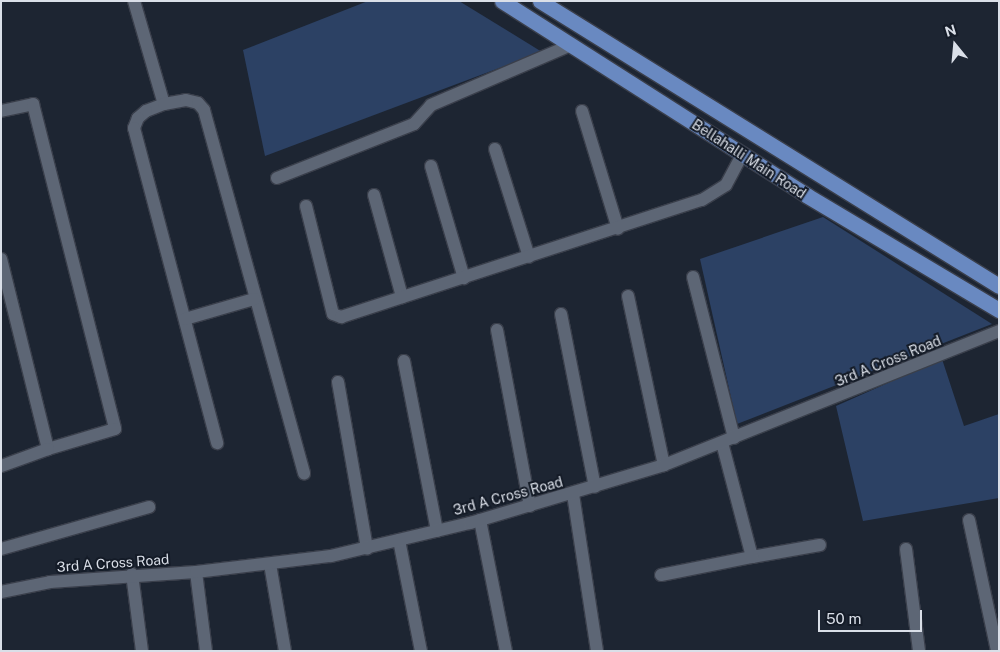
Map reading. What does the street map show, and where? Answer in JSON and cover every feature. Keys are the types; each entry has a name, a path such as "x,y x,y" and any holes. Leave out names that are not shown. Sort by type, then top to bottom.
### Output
{"main road":[{"name":"Bellahalli Main Road","path":"502,1 742,155 999,310"},
{"name":"Bellahalli Main Road","path":"540,1 999,286"}],"street":[{"path":"134,1 164,104"},
{"path":"277,178 414,124 431,105 571,45"},
{"path":"217,443 134,128 138,118 146,111 164,104 186,100 198,103 204,110 254,299 304,473"},
{"path":"1,111 34,104 115,429 48,449 1,466"},
{"path":"582,111 618,229"},
{"path":"495,149 529,257"},
{"path":"306,206 333,314 341,317 618,229 716,194 726,185 742,155"},
{"path":"431,166 464,278"},
{"path":"374,195 402,297"},
{"path":"1,259 48,449"},
{"path":"693,277 752,557"},
{"path":"628,296 664,465"},
{"path":"185,319 254,299"},
{"path":"561,314 596,487"},
{"path":"496,330 530,506"},
{"name":"3rd A Cross Road","path":"1,592 50,582 132,574 196,572 270,564 367,548 480,520 573,494 664,465 999,331"},
{"path":"404,362 437,531"},
{"path":"338,382 367,548"},
{"path":"573,494 596,651"},
{"path":"1,550 149,507"},
{"path":"480,520 506,651"},
{"path":"969,520 997,651"},
{"path":"399,540 421,651"},
{"path":"661,574 820,545"},
{"path":"906,548 920,651"},
{"path":"270,564 285,651"},
{"path":"196,572 206,651"},
{"path":"132,574 142,651"}],"shaded area":[{"path":"368,1 459,1 542,52 265,156 243,50"},
{"path":"823,217 992,324 737,424 700,259"},
{"path":"942,359 964,426 999,414 999,498 863,521 836,406"}]}
